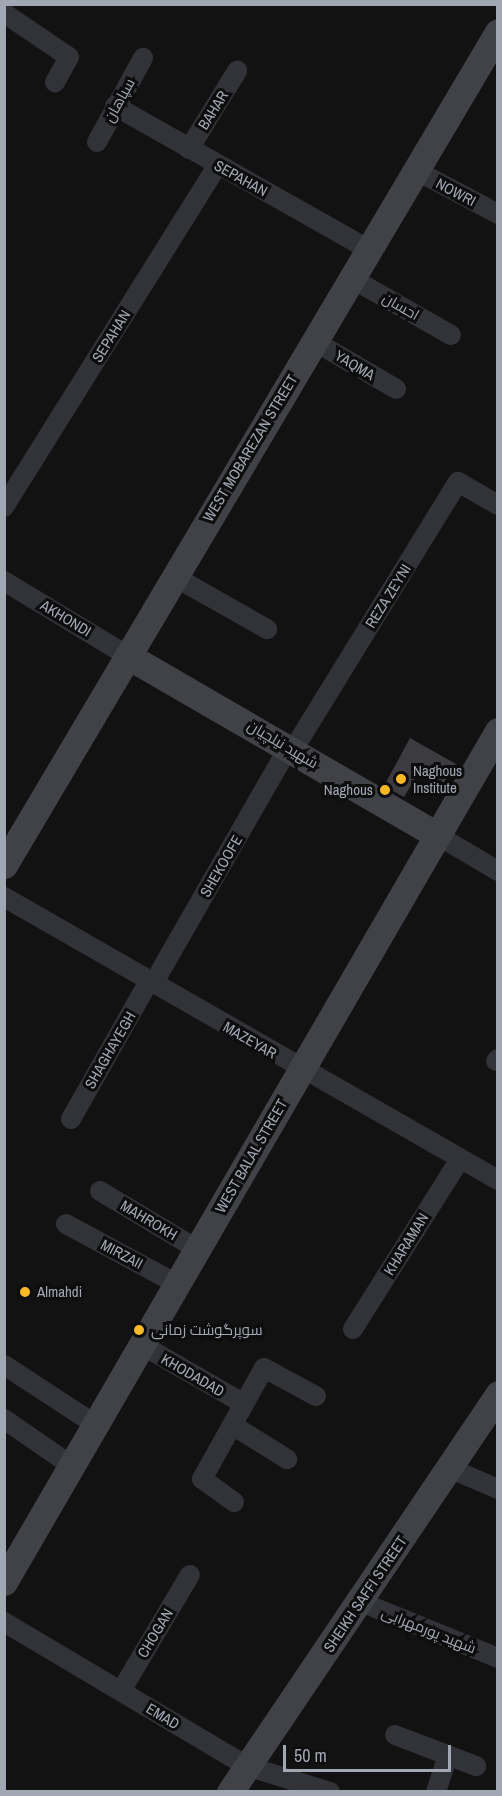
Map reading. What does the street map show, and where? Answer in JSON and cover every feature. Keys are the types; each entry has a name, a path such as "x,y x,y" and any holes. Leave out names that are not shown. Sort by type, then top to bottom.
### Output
{"street":[{"path":"4,13 69,57 55,82"},
{"name":"WEST MOBAREZAN STREET","path":"4,865 498,32"},
{"name":"سپاهان","path":"97,142 143,58"},
{"name":"BAHAR","path":"189,149 237,71"},
{"name":"SEPAHAN","path":"115,106 368,249"},
{"name":"SEPAHAN","path":"4,507 218,165"},
{"name":"NOWRI","path":"415,170 498,214"},
{"name":"احسان","path":"351,278 451,335"},
{"name":"YAQMA","path":"314,340 396,389"},
{"name":"REZA ZEYNI","path":"291,749 458,482 498,505"},
{"path":"175,577 267,630"},
{"name":"AKHONDI","path":"4,581 128,656"},
{"name":"شهید نیلچیان","path":"128,656 437,835"},
{"name":"WEST BALAL STREET","path":"4,1582 498,731"},
{"name":"SHEKOOFE","path":"151,982 291,749"},
{"path":"437,835 498,871"},
{"name":"MAZEYAR","path":"4,897 301,1070 498,1180"},
{"name":"SHAGHAYEGH","path":"71,1119 151,982"},
{"name":"KHARAMAN","path":"353,1329 460,1159"},
{"name":"MAHROKH","path":"100,1191 197,1249"},
{"name":"MIRZAII","path":"66,1224 177,1284"},
{"name":"KHODADAD","path":"142,1345 244,1404"},
{"path":"4,1365 96,1425"},
{"path":"234,1502 202,1479 264,1368 315,1396"},
{"name":"SHEIKH SAFFI STREET","path":"230,1791 361,1602 496,1400"},
{"path":"4,1419 72,1466"},
{"path":"232,1425 287,1459"},
{"path":"449,1468 498,1489"},
{"name":"CHOGAN","path":"121,1691 190,1575"},
{"name":"شهید پورمهرابی","path":"361,1602 498,1658"},
{"name":"EMAD","path":"4,1622 247,1766 330,1791"},
{"path":"395,1736 476,1766"},
{"path":"436,1791 448,1756"}],"building":[{"name":"Naghous Institute","path":"410,738 456,764 441,787 419,772 404,797 384,786"}],"place":[{"name":"Naghous Institute","path":"401,779"},
{"name":"Naghous","path":"385,790"},
{"name":"Almahdi","path":"25,1292"},
{"name":"سوپرگوشت زمانی","path":"139,1330"}]}
